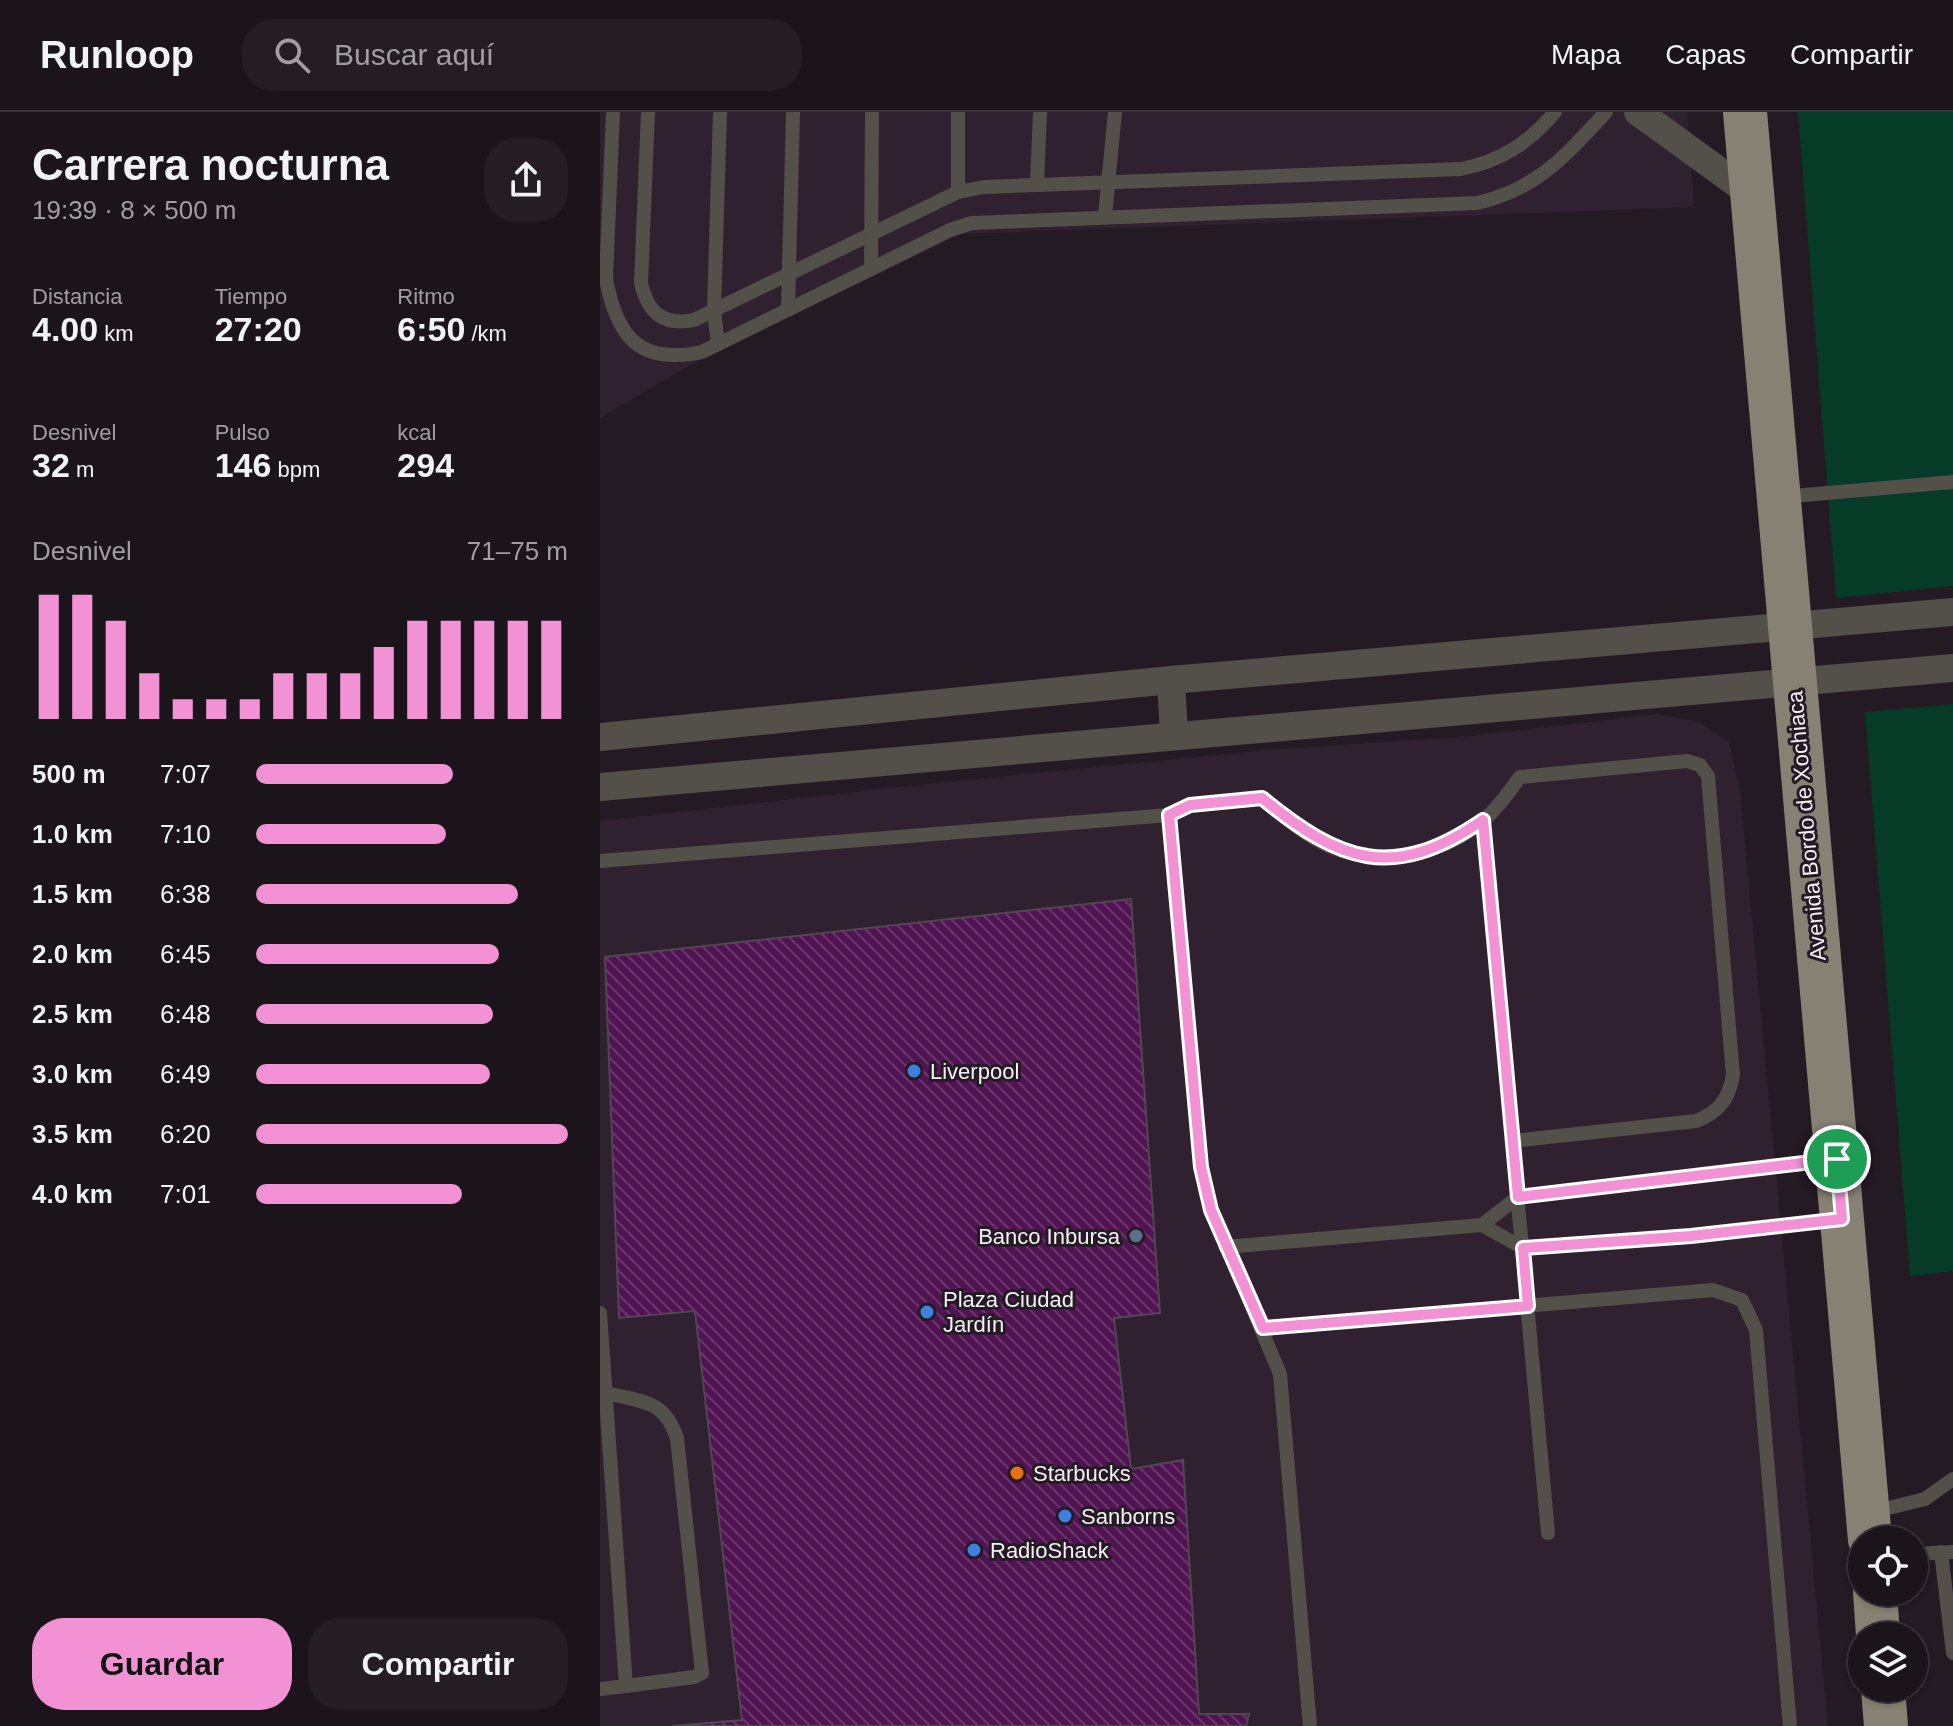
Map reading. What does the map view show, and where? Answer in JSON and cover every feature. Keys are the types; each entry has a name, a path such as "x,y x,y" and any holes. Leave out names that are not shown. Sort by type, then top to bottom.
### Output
{"main road":[{"name":"Avenida Bordo de Xochiaca","path":"1745,112 1869,1526"},
{"path":"1884,1702 1886,1726"}],"street":[{"path":"1638,112 1751,194"},
{"path":"600,737 1171,680 1953,612"},
{"path":"600,787 1953,668"},
{"path":"1171,680 1174,735"}],"lane":[{"path":"613,112 606,279 620,327 635,344 653,354 676,358 718,344 972,223 1477,203 1525,187 1547,172 1606,112"},
{"path":"648,112 641,283 645,300 658,315 674,323 694,320 958,192 984,187 1461,169 1489,163 1513,151 1532,137 1555,112"},
{"path":"718,344 714,310 720,112"},
{"path":"788,310 793,112"},
{"path":"871,269 872,112"},
{"path":"958,112 958,192"},
{"path":"1037,185 1040,112"},
{"path":"1105,216 1111,183 1115,112"},
{"path":"1777,498 1953,482"},
{"path":"600,861 1169,815 1190,805 1262,798 1323,843 1377,857 1407,855 1433,848 1483,820 1520,777 1687,761 1700,765 1708,776 1733,1075 1730,1091 1711,1115 1696,1121 1513,1141"},
{"path":"1169,815 1197,1143 1211,1210 1280,1374 1310,1726"},
{"path":"1483,820 1548,1533"},
{"path":"1225,1247 1482,1225 1518,1197 1837,1159"},
{"path":"1482,1225 1523,1248 1691,1236 1842,1219"},
{"path":"1263,1328 1713,1290 1742,1300 1756,1330 1790,1726"},
{"path":"600,1313 626,1686"},
{"path":"600,1689 694,1677 702,1673 677,1438 671,1421 657,1406 606,1393"},
{"path":"1871,1526 1925,1499 1953,1479"},
{"path":"1947,1552 1953,1653"}],"shaded area":[{"path":"600,112 1687,112 1694,207 961,234 685,368 600,418"},
{"path":"1658,714 1699,722 1729,743 1740,791 1828,1726 600,1726 600,821 907,786 1267,750 1471,736"}],"green space":[{"path":"1798,112 1953,112 1953,586 1836,598"},
{"path":"1953,704 1953,1271 1910,1276 1865,712"}],"building":[{"name":"Plaza Ciudad Jardín","path":"1131,899 1160,1313 1114,1318 1131,1469 1183,1460 1199,1714 1249,1714 1246,1726 672,1726 742,1720 695,1311 619,1318 605,957"}],"place":[{"name":"Liverpool","path":"914,1071"},
{"name":"Banco Inbursa","path":"1136,1236"},
{"name":"Plaza Ciudad Jardín","path":"927,1312"},
{"name":"Starbucks","path":"1017,1473"},
{"name":"Sanborns","path":"1065,1516"},
{"name":"RadioShack","path":"974,1550"}],"route":[{"path":"1262,798 1323,843 1347,852 1377,857 1407,855 1433,848 1483,820 1518,1197 1837,1159 1842,1219 1691,1236 1523,1248 1528,1306 1263,1328 1225,1247 1211,1210 1201,1167 1169,815 1190,805 1262,798"}]}
